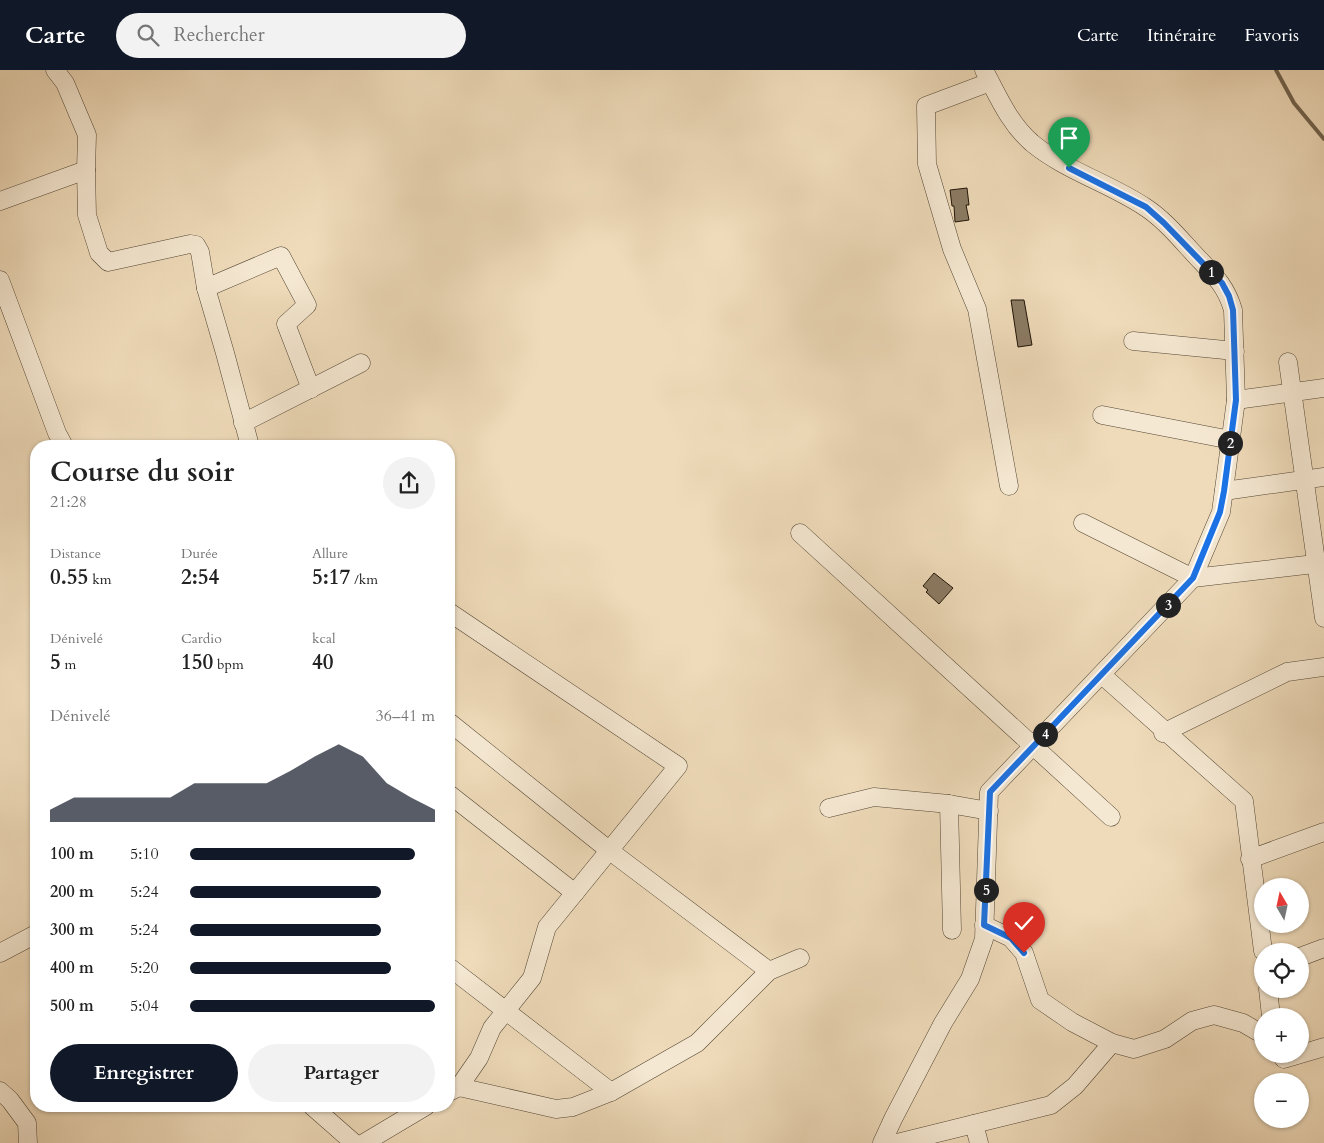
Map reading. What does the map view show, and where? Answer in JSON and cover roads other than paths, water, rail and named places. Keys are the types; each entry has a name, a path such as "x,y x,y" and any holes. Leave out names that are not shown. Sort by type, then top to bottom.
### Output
{"street":[{"path":"55,70 65,83 87,135 87,215 98,253 108,262 190,244 196,245 200,252 206,288 226,353 248,440"},
{"path":"882,1143 893,1118 943,1023 970,979 984,939 990,792 1193,578 1220,512 1236,400 1233,310 1229,296 1222,283 1146,207 1069,168 1032,143 1011,120 987,76 926,106 927,164 952,249 978,309 1009,486"},
{"path":"0,202 86,170"},
{"path":"206,288 281,256 307,305 286,324 311,389"},
{"path":"0,280 61,440"},
{"path":"1133,341 1235,351"},
{"path":"1288,362 1305,480 1320,563 1324,618"},
{"path":"243,423 361,364"},
{"path":"1236,400 1324,388"},
{"path":"1102,415 1231,440"},
{"path":"1224,491 1324,477"},
{"path":"1083,523 1193,578 1320,563"},
{"path":"800,533 1111,817"},
{"path":"455,616 678,766 547,927 532,978 492,1028 479,1058 455,1089"},
{"path":"1164,732 1287,672 1324,667"},
{"path":"1102,675 1244,801 1262,943"},
{"path":"455,727 610,851 769,971"},
{"path":"829,808 874,797 949,804 989,811"},
{"path":"455,799 575,893"},
{"path":"949,804 952,930"},
{"path":"1250,859 1324,832"},
{"path":"984,925 1011,938 1024,953 1040,1000 1072,1022 1112,1043 1134,1049 1165,1039 1192,1021 1214,1014 1243,1023 1254,1029"},
{"path":"0,952 30,937"},
{"path":"1309,953 1324,948"},
{"path":"455,1090 556,1109 573,1107 611,1092 697,1043 769,971 800,958"},
{"path":"455,972 611,1092"},
{"path":"897,1143 1051,1105 1075,1086 1112,1043"},
{"path":"1309,1051 1324,1047"},
{"path":"0,1091 10,1100 27,1124 28,1143"},
{"path":"319,1112 354,1143"},
{"path":"364,1143 416,1112"},
{"path":"974,1124 979,1143"}],"waterway":[{"path":"1276,70 1294,103 1324,139"}]}
